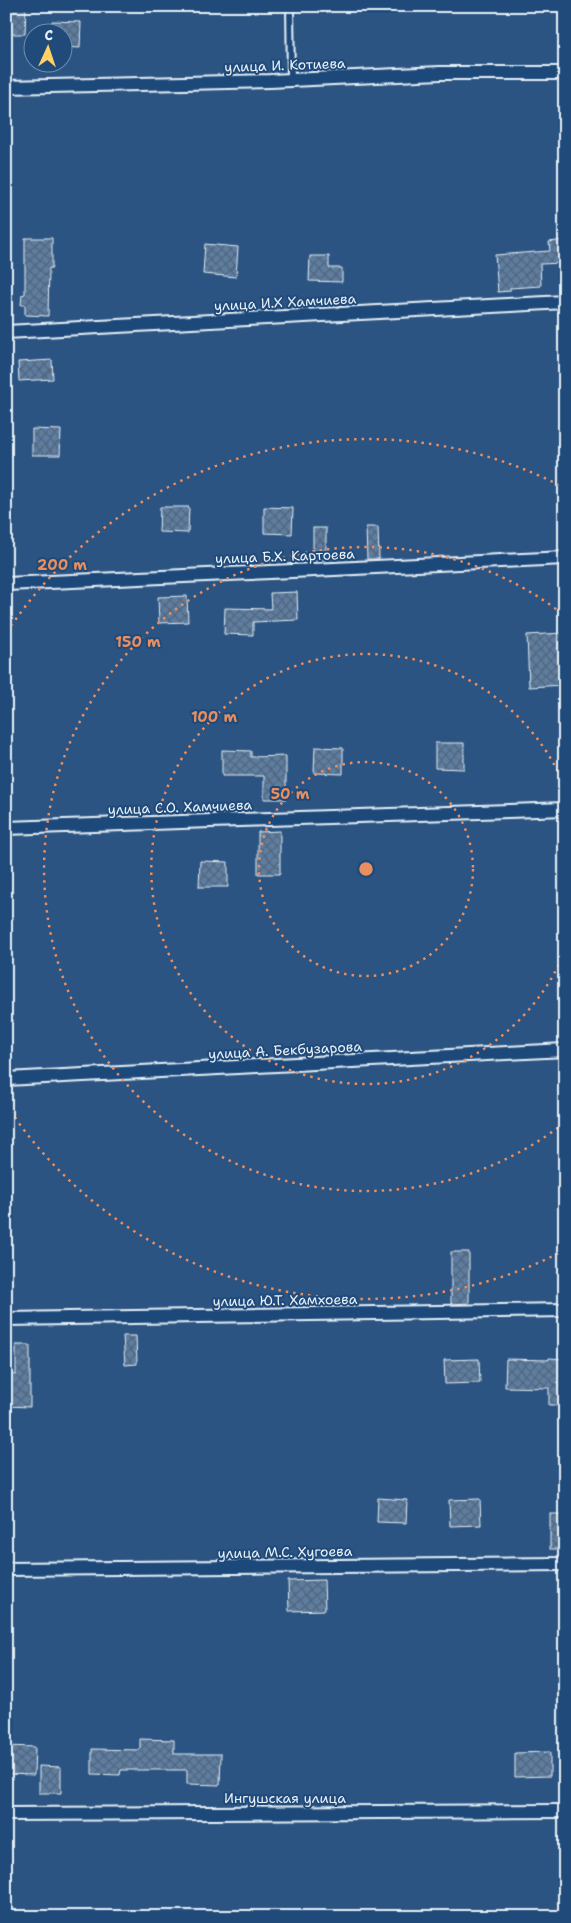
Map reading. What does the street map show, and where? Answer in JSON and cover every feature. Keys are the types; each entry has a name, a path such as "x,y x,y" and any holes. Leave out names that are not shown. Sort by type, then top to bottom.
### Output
{"street":[{"name":"улица И. Котиева","path":"6,87 290,80 440,73 565,72"},
{"name":"улица И.Х Хамчиева","path":"6,332 565,302"},
{"name":"улица Б.Х. Картоева","path":"6,584 565,558"},
{"name":"улица С.О. Хамчиева","path":"6,828 565,809"},
{"name":"улица А. Бекбузарова","path":"6,1079 565,1050"},
{"name":"улица Ю.Т. Хамхоева","path":"6,1319 565,1310"},
{"name":"улица М.С. Хугоева","path":"6,1569 565,1564"},
{"name":"Ингушская улица","path":"6,1814 565,1812"}],"lane":[{"path":"290,6 290,80"}],"building":[{"path":"8,6 26,6 25,22 22,22 22,34 8,34"},
{"path":"52,21 81,22 80,48 72,48 72,22"},
{"path":"25,238 52,238 52,268 49,268 48,316 25,315 25,305 21,305 22,295 25,294"},
{"path":"565,240 565,263 540,264 541,286 510,288 510,291 498,292 495,255 550,251 549,242"},
{"path":"205,244 238,247 236,277 203,274"},
{"path":"310,256 329,256 329,268 342,268 342,282 309,281"},
{"path":"52,360 53,379 19,381 18,362"},
{"path":"32,429 61,430 60,455 32,455"},
{"path":"160,507 189,507 188,533 159,532"},
{"path":"264,507 293,508 292,534 264,533"},
{"path":"366,527 378,527 379,559 367,559"},
{"path":"313,528 326,528 326,560 313,560"},
{"path":"297,592 298,620 253,622 253,635 224,634 225,608 271,609 270,593"},
{"path":"187,596 188,622 159,623 158,597"},
{"path":"565,633 565,685 529,687 527,635"},
{"path":"435,743 464,743 464,769 435,768"},
{"path":"315,747 343,748 343,774 314,773"},
{"path":"222,750 251,751 251,757 286,756 286,799 264,799 264,776 222,776"},
{"path":"280,831 280,874 258,874 258,832"},
{"path":"200,861 228,862 228,887 199,887"},
{"path":"451,1252 469,1252 469,1303 451,1304"},
{"path":"123,1336 136,1336 137,1364 125,1365"},
{"path":"16,1345 30,1345 30,1407 6,1406 6,1374 16,1375"},
{"path":"549,1358 564,1359 565,1405 549,1405 549,1388 505,1387 506,1359 549,1360"},
{"path":"479,1359 480,1383 445,1384 444,1360"},
{"path":"378,1498 407,1500 406,1523 377,1522"},
{"path":"480,1499 481,1525 450,1526 449,1500"},
{"path":"550,1514 565,1514 565,1549 550,1549"},
{"path":"324,1580 325,1610 289,1611 288,1581"},
{"path":"140,1739 174,1740 174,1754 221,1754 220,1785 187,1784 187,1770 121,1770 120,1775 92,1774 92,1749 140,1750"},
{"path":"6,1746 35,1747 34,1775 6,1774"},
{"path":"550,1752 550,1776 515,1777 515,1753"},
{"path":"39,1766 61,1767 61,1793 39,1793"}]}
